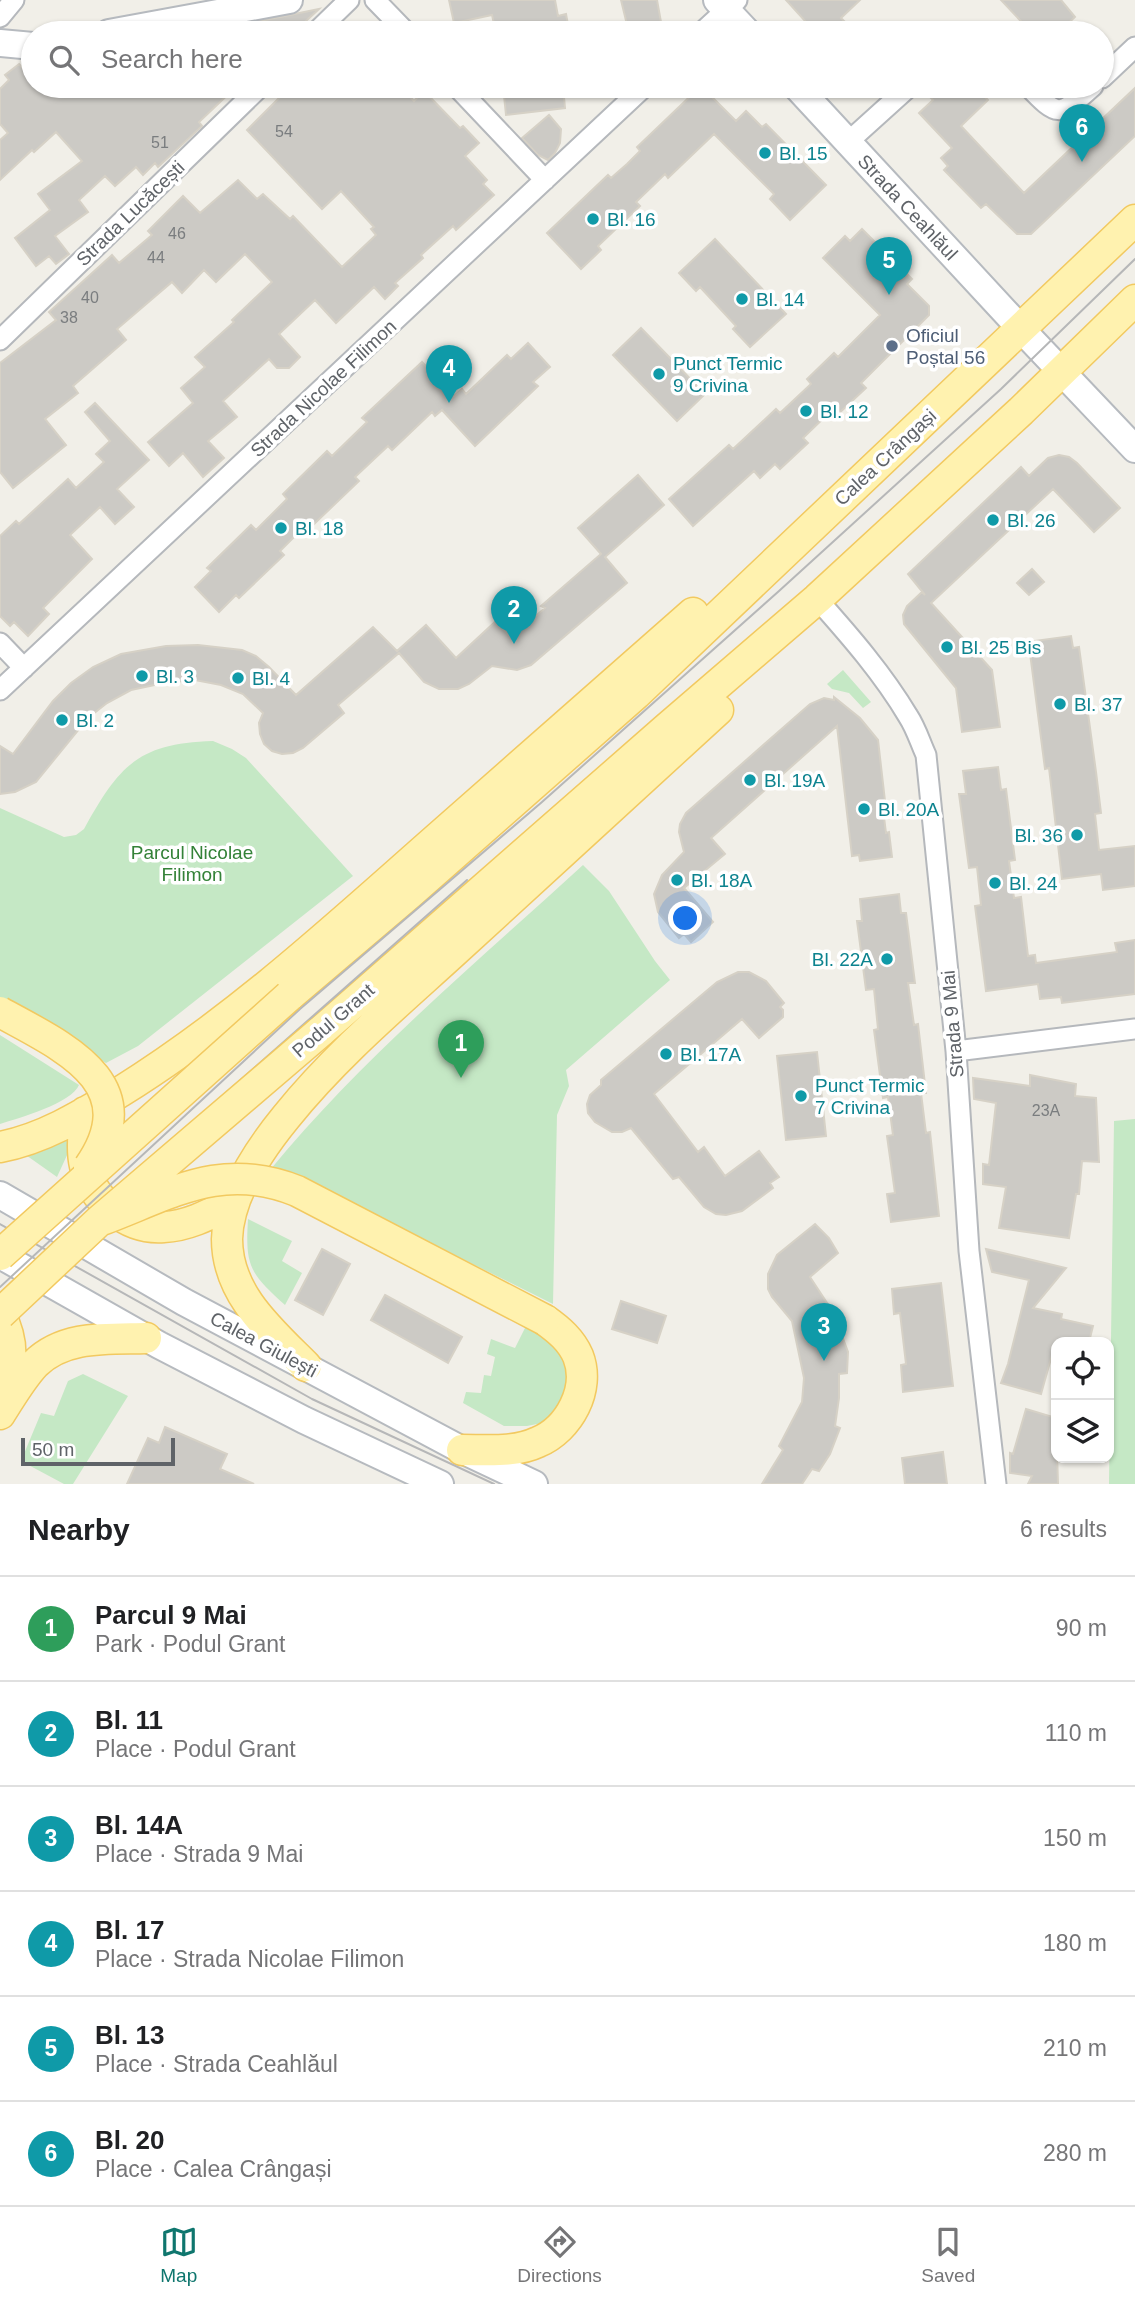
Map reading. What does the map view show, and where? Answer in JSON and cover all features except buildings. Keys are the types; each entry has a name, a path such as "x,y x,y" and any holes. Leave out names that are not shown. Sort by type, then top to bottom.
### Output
{"main road":[{"path":"174,21 289,0"},
{"path":"727,3 740,21"},
{"path":"0,43 21,45"},
{"name":"Strada Ceahlăul","path":"807,98 1061,373"},
{"name":"Calea Crângași","path":"62,1198 636,694 1135,220"},
{"path":"306,1366 263,1322 236,1283 229,1260 227,1239 234,1202 254,1162 285,1118 324,1075 396,1005 788,645 803,628 817,599 1061,373 1135,300"},
{"path":"1061,373 1135,449"},
{"path":"0,1147 38,1136 85,1112 175,1057 311,951 707,600 724,587 772,562"},
{"name":"Podul Grant","path":"0,1314 99,1221 817,599"},
{"path":"0,1012 87,1065 102,1088 107,1107 102,1144 89,1166 62,1198 0,1255 146,1338 304,1420 440,1484"},
{"path":"85,1112 85,1167 95,1193 116,1212 137,1223 164,1227 196,1220 234,1202"},
{"path":"99,1221 208,1181 239,1177 263,1180 297,1191 545,1320 569,1341 578,1356 582,1371 578,1400 572,1412 550,1436 525,1447 462,1450"},
{"name":"Calea Giulești","path":"0,1195 184,1302 462,1450 534,1484"},
{"path":"0,1314 9,1333 11,1349 11,1364 0,1404"},
{"path":"0,1414 37,1362 57,1349 87,1340 146,1338"}],"street":[{"path":"0,17 14,0"},
{"path":"327,21 349,0"},
{"path":"375,0 395,21"},
{"path":"711,21 727,3"},
{"path":"1114,66 1135,47"},
{"name":"Strada Lucăcești","path":"0,340 249,98"},
{"path":"467,98 545,180"},
{"name":"Strada Nicolae Filimon","path":"0,690 632,98"},
{"path":"848,142 897,98"},
{"path":"1039,98 1047,107 1061,111 1079,98"},
{"name":"Strada 9 Mai","path":"817,599 893,692 910,719 926,755 956,1051 968,1251 996,1484"},
{"path":"0,643 24,668"},
{"path":"956,1051 1135,1029"}],"green space":[{"path":"843,670 871,702 863,708 849,693 832,689 827,684"},
{"name":"Parcul Nicolae Filimon","path":"213,741 246,758 353,876 138,1046 106,1063 0,1002 0,808 64,837 76,835 84,829 108,789 134,762 148,753 166,747"},
{"path":"583,865 609,891 670,980 566,1070 569,1086 557,1115 553,1304 334,1195 270,1170 305,1129 381,1050"},
{"path":"0,1035 79,1085 74,1092 56,1104 0,1124"},
{"path":"1135,1119 1135,1484 1109,1484 1109,1463 1114,1463 1114,1337 1111,1337 1114,1121"},
{"path":"79,1129 57,1177 23,1153"},
{"path":"248,1219 292,1241 282,1261 302,1273 285,1305 264,1285 252,1268 248,1248"},
{"path":"529,1320 566,1357 570,1384 555,1416 542,1423 527,1426 504,1426 463,1403 466,1392 481,1393 484,1375 491,1376 495,1357 487,1354 491,1339 515,1348"},
{"path":"83,1374 128,1396 73,1484 64,1484 21,1461 41,1413 54,1416 68,1381"}],"tram line":[{"path":"0,1287 300,1009 542,802 779,591 1001,389 1135,259"},
{"path":"202,1114 467,880"},
{"path":"0,1224 312,1399 494,1484"}],"place":[{"name":"Bl. 15","path":"765,153"},
{"name":"Bl. 20","path":"1082,162"},
{"name":"Bl. 16","path":"593,219"},
{"name":"Bl. 13","path":"889,295"},
{"name":"Bl. 14","path":"742,299"},
{"name":"Oficiul Poștal 56","path":"892,346"},
{"name":"Punct Termic 9 Crivina","path":"659,374"},
{"name":"Bl. 17","path":"449,403"},
{"name":"Bl. 12","path":"806,411"},
{"name":"Bl. 26","path":"993,520"},
{"name":"Bl. 18","path":"281,528"},
{"name":"Bl. 11","path":"514,644"},
{"name":"Bl. 25 Bis","path":"947,647"},
{"name":"Bl. 3","path":"142,676"},
{"name":"Bl. 4","path":"238,678"},
{"name":"Bl. 37","path":"1060,704"},
{"name":"Bl. 2","path":"62,720"},
{"name":"Bl. 19A","path":"750,780"},
{"name":"Bl. 20A","path":"864,809"},
{"name":"Bl. 36","path":"1077,835"},
{"name":"Bl. 18A","path":"677,880"},
{"name":"Bl. 24","path":"995,883"},
{"name":"Bl. 22A","path":"887,959"},
{"name":"Bl. 17A","path":"666,1054"},
{"name":"Parcul 9 Mai","path":"461,1078"},
{"name":"Punct Termic 7 Crivina","path":"801,1096"},
{"name":"Bl. 14A","path":"824,1361"}]}
